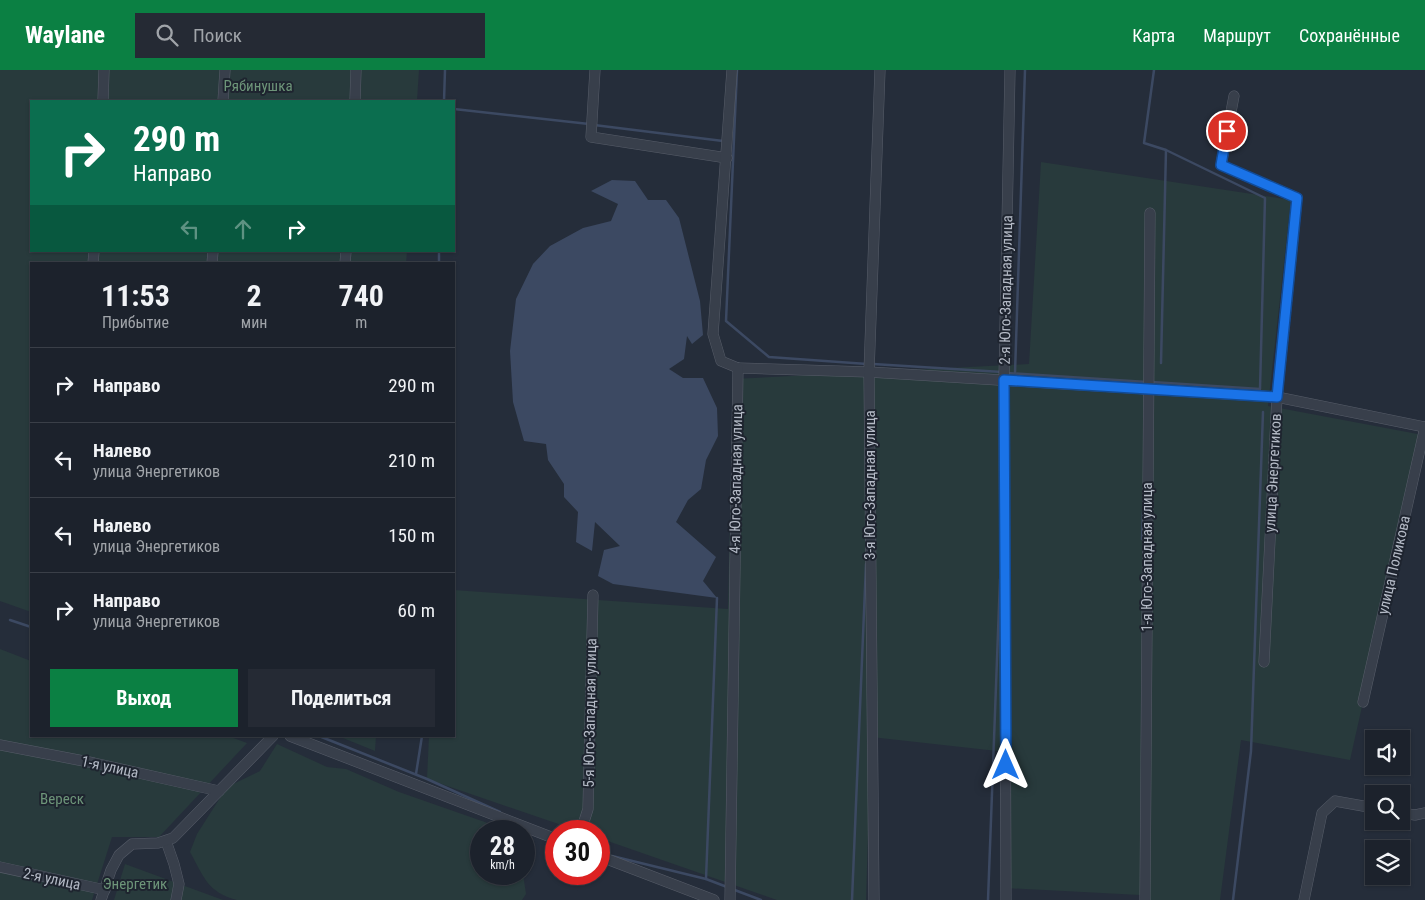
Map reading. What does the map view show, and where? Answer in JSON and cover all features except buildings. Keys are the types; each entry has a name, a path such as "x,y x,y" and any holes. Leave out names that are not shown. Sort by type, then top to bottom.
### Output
{"street":[{"path":"103,100 104,70"},
{"path":"223,100 225,70"},
{"path":"355,100 356,70"},
{"path":"595,70 591,137 727,158"},
{"path":"732,70 713,334 721,361 738,368 869,372 1277,397 1425,427"},
{"name":"3-я Юго-Западная улица","path":"874,900 869,372 880,70"},
{"name":"2-я Юго-Западная улица","path":"1006,900 1004,380 1010,70"},
{"name":"улица Энергетиков","path":"1234,96 1221,165 1297,198 1277,397 1264,662"},
{"name":"1-я Юго-Западная улица","path":"1145,900 1150,213"},
{"name":"4-я Юго-Западная улица","path":"730,900 738,368"},
{"name":"улица Поликова","path":"1363,702 1425,427"},
{"name":"5-я Юго-Западная улица","path":"585,820 588,809 593,595"},
{"path":"103,895 111,870 119,855 132,844 158,843 173,838 272,737"},
{"path":"294,737 317,742 545,835"},
{"name":"1-я улица","path":"0,745 94,763 219,791"},
{"path":"1304,900 1322,813 1334,801 1365,806"},
{"path":"1410,814 1425,813"},
{"path":"166,841 179,884 176,900"},
{"path":"610,860 714,900"},
{"name":"2-я улица","path":"0,867 103,895"}],"green space":[{"name":"Рябинушка","path":"0,70 419,70 417,100 30,100 30,252 407,252 406,262 30,262 30,612 0,601"},
{"path":"1041,162 1291,200 1268,406 1423,435 1350,760 1241,740 1220,900 1141,900 1140,895 1004,888 1006,752 871,737 866,900 777,900 610,842 610,820 547,820 427,779 429,737 455,737 455,590 728,609 733,379 1029,364"},
{"name":"Вереск","path":"0,649 30,661 30,737 231,737 247,743 159,837 112,837 92,900 0,900"},
{"path":"340,737 376,737 375,751"},
{"path":"277,744 327,767 346,769 399,792 479,820 470,820 470,885 525,885 526,894 522,900 237,900 227,897 213,888 203,876 190,852 197,834 227,787 260,771"},
{"name":"Энергетик","path":"125,864 223,900 114,900"}],"water":[{"path":"612,180 635,181 648,200 666,200 679,218 700,301 703,335 692,344 687,336 684,359 669,369 683,378 703,378 717,408 718,436 706,460 701,489 688,500 676,522 716,557 703,581 717,598 613,584 598,576 604,550 620,546 595,522 592,551 576,542 578,512 564,497 564,484 548,460 546,444 524,441 513,402 510,351 516,299 533,264 550,246 583,228 611,221 618,204 591,191"}],"waterway":[{"path":"444,100 445,70"},
{"path":"737,70 726,321 769,357 867,364"},
{"path":"1015,373 1025,70"},
{"path":"1152,382 1260,389 1265,198 1166,150 1144,143 1154,70"},
{"path":"455,109 589,124"},
{"path":"594,125 723,141"},
{"path":"1161,363 1166,150"},
{"path":"439,252 439,262"},
{"path":"873,364 1002,372"},
{"path":"1007,373 1147,382"},
{"path":"1233,900 1251,751 1263,412"},
{"path":"1142,539 1143,512"},
{"path":"852,900 866,564"},
{"path":"988,900 1000,579"},
{"path":"706,879 717,598"},
{"path":"10,620 30,627"},
{"path":"322,737 427,779 500,812"},
{"path":"416,774 422,737"},
{"path":"612,856 706,879 727,887"},
{"path":"732,889 761,900"}],"route":[{"path":"1006,765 1004,380 1277,397 1297,198 1221,165 1227,131"}]}
